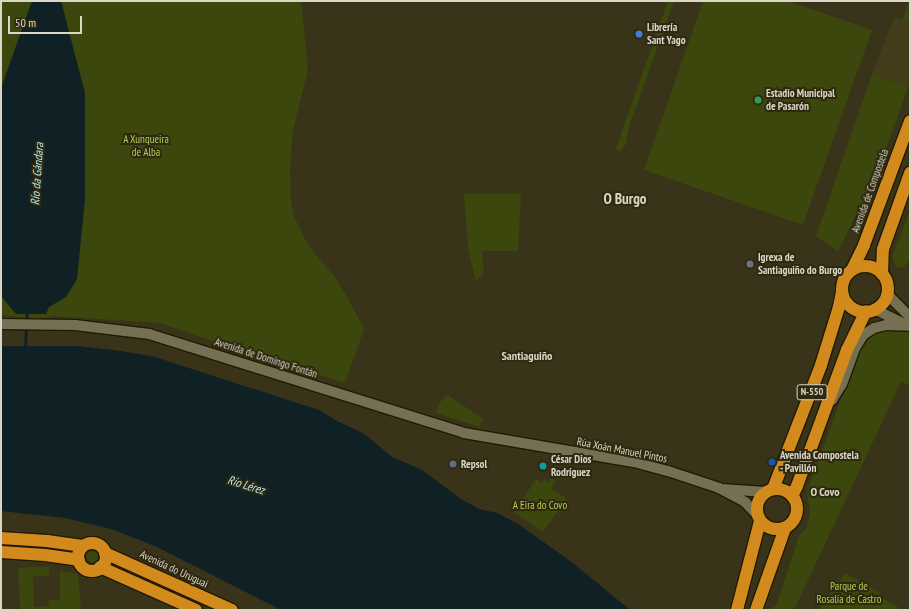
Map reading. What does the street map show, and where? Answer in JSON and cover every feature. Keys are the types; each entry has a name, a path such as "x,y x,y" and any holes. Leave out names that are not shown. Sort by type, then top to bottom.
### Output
{"highway":[{"name":"Avenida de Compostela","path":"852,270 864,246 910,120"},
{"path":"887,294 887,286 882,274 883,249 910,174"},
{"path":"852,270 865,266 871,267 882,274"},
{"name":"N-550","path":"736,610 759,518 758,502 769,490 821,365 839,307 845,277 852,270"},
{"path":"842,291 847,304 859,311 870,310"},
{"name":"N-550","path":"792,496 847,350 870,310 883,302 887,294"},
{"path":"759,518 772,529 785,528 790,525 797,514 798,507 792,496 783,490 769,490"},
{"path":"756,610 785,528"},
{"path":"1,538 47,541 83,546 87,544 100,545 105,553 105,561 100,567 89,570 82,566 79,560 79,552 83,546"},
{"path":"1,552 45,555 79,560"},
{"name":"Avenida do Uruguai","path":"105,553 232,610"},
{"path":"100,567 196,610"}],"main road":[{"path":"887,294 910,317"},
{"path":"870,310 910,326"},
{"name":"Avenida de Domingo Fontán","path":"1,324 103,328 149,334 448,429 518,443"},
{"path":"822,417 842,384 855,348 864,335 874,328 886,325 910,326"},
{"name":"Rúa Xoán Manuel Pintos","path":"518,443 639,463 668,471 719,488 744,502 759,518"},
{"name":"Rúa Xoán Manuel Pintos","path":"719,488 769,490"}],"shaded area":[{"path":"894,17 910,21 910,82 908,87 872,74"}],"green space":[{"name":"A Xunqueira de Alba","path":"1,1 301,1 308,69 293,131 290,170 291,200 294,216 304,237 312,250 334,276 348,298 364,329 345,383 160,323 52,316 48,318 28,319 1,315"},
{"path":"668,1 674,1 630,124 625,146 619,152 616,148"},
{"name":"Estadio Municipal de Pasarón","path":"703,1 788,1 872,30 803,225 644,170"},
{"path":"910,1 910,21 902,19"},
{"path":"872,74 908,87 863,214 857,213 838,251 816,236"},
{"path":"464,194 521,194 518,251 482,251 484,273 476,281 468,249"},
{"path":"910,210 910,260 903,268 896,267 892,257"},
{"name":"Parque de Rosalía de Castro","path":"899,329 910,331 910,386 901,382 794,610 771,610 771,608 776,606 799,536 807,527 810,512 807,491 859,350 864,340 870,335 884,330"},
{"path":"448,395 483,419 480,427 436,413 439,403"},
{"name":"A Eira do Covo","path":"551,478 556,480 551,489 567,499 543,532 514,512 536,479 542,483 544,479 549,482"},
{"path":"90,551 94,551 96,552 96,560 90,561 87,558 87,554"},
{"path":"29,567 49,567 49,576 33,576 34,607 48,606 49,600 60,600 60,571 78,574 81,610 20,610 18,569"},
{"name":"Parque de Rosalía de Castro","path":"845,573 880,593 880,597 903,610 818,610"}],"water":[{"path":"32,1 61,1 85,93 85,199 77,279 66,297 49,307 46,314 16,314 1,296 1,88"},
{"name":"Río Lérez","path":"1,346 78,346 155,357 319,410 339,422 363,433 392,457 422,470 461,499 479,509 497,513 518,524 573,563 630,610 281,610 155,546 111,529 65,518 1,511"}],"waterway":[{"name":"Río da Gándara","path":"25,347 27,310"}],"place":[{"name":"Librería Sant Yago","path":"639,34"},
{"name":"Estadio Municipal de Pasarón","path":"758,100"},
{"name":"Igrexa de Santiaguiño do Burgo","path":"750,264"},
{"name":"Avenida Compostela - Pavillón","path":"772,462"},
{"name":"Repsol","path":"453,464"},
{"name":"César Dios Rodríguez","path":"543,466"}],"district":[{"name":"O Burgo","path":"625,199"},
{"name":"Santiaguiño","path":"527,356"},
{"name":"O Covo","path":"825,492"}]}
